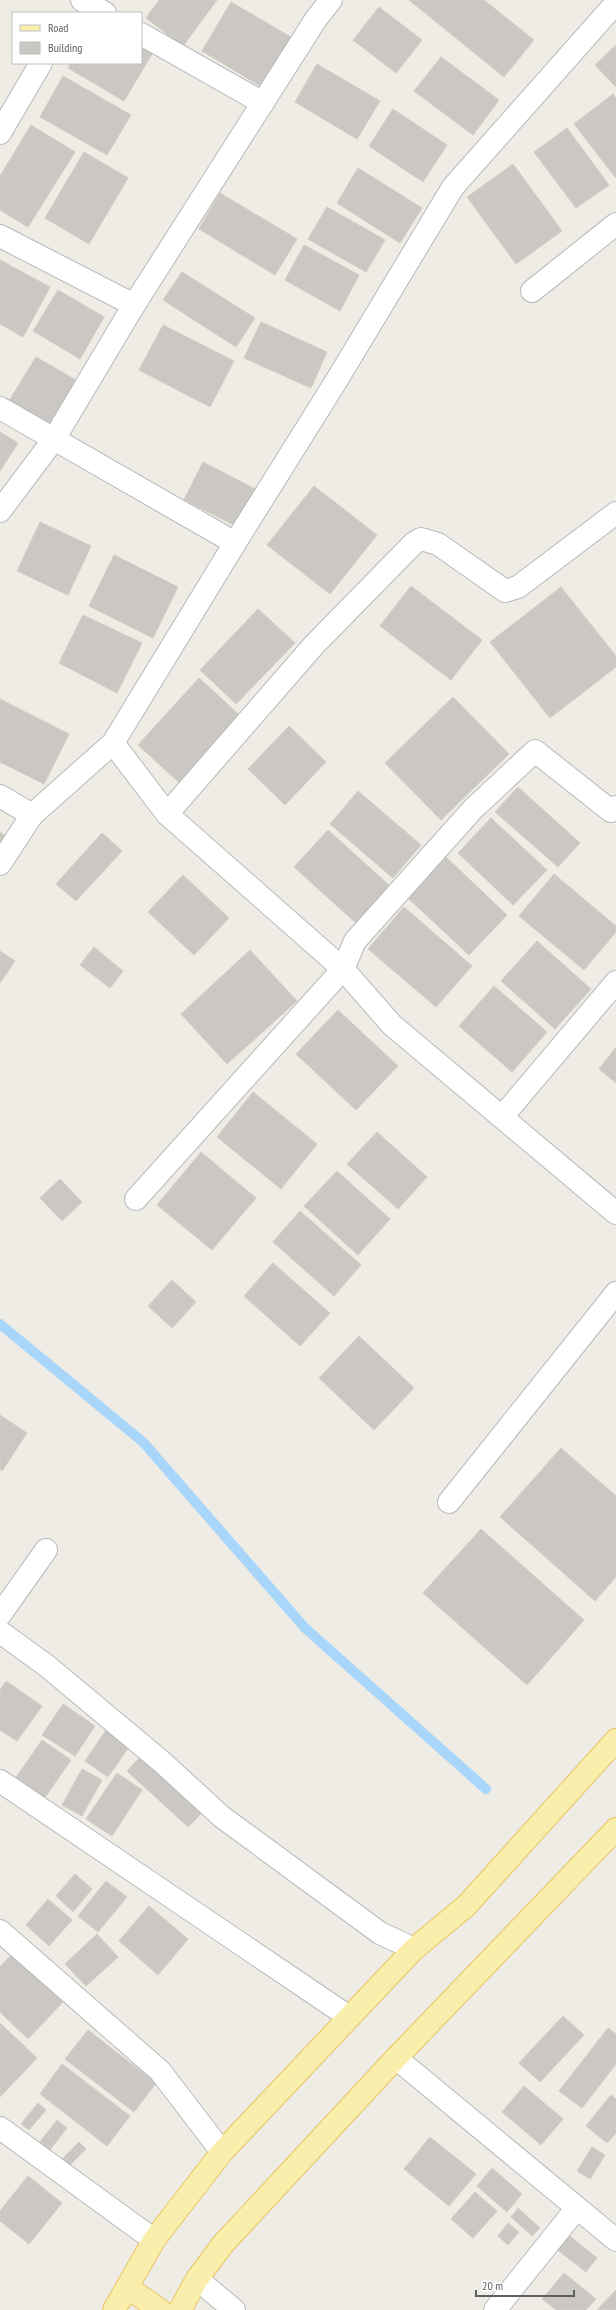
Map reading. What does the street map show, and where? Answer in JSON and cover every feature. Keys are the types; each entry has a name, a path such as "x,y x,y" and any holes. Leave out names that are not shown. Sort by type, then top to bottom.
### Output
{"main road":[{"path":"114,2310 154,2240 222,2152 414,1949 466,1906 615,1741"},
{"path":"180,2310 197,2279 223,2244 396,2058 616,1829"},
{"path":"127,2287 160,2310"}],"street":[{"path":"71,12 77,0"},
{"path":"82,0 103,12"},
{"path":"0,511 54,439 134,306 263,103 331,0"},
{"path":"0,864 32,815 113,743 235,542 331,390 453,187 616,3"},
{"path":"142,35 263,103"},
{"path":"0,133 40,64"},
{"path":"532,291 616,224"},
{"path":"0,236 134,306"},
{"path":"0,408 235,542"},
{"path":"167,814 314,645 414,543 421,539 438,544 505,591 518,587 616,513"},
{"path":"113,743 167,814 343,969 392,1024 616,1213"},
{"path":"136,1199 343,969 354,941 473,809 535,751 614,811"},
{"path":"0,796 32,815"},
{"path":"502,1117 616,982"},
{"path":"449,1502 616,1293"},
{"path":"0,1615 46,1550"},
{"path":"0,1632 53,1671 162,1762 222,1817 380,1933 414,1949"},
{"path":"0,1781 349,2017"},
{"path":"0,1931 160,2071 222,2152"},
{"path":"396,2058 616,2240"},
{"path":"0,2128 154,2240"},
{"path":"495,2310 577,2208"},
{"path":"197,2279 234,2310"}],"building":[{"path":"159,0 217,0 183,46 146,18"},
{"path":"409,0 484,0 534,40 504,77"},
{"path":"231,2 296,40 267,90 202,51"},
{"path":"379,7 422,40 396,73 353,40"},
{"path":"616,45 616,87 595,65"},
{"path":"142,49 152,54 124,101 68,68 70,64 142,64"},
{"path":"441,57 499,100 473,135 414,91"},
{"path":"317,64 380,101 357,139 295,102"},
{"path":"63,76 131,115 107,155 40,117"},
{"path":"613,94 616,98 616,178 574,124"},
{"path":"393,109 447,145 423,182 369,146"},
{"path":"31,125 75,152 28,227 0,210 0,176"},
{"path":"567,128 609,185 576,208 534,152"},
{"path":"84,152 128,178 89,244 45,218"},
{"path":"513,164 562,231 516,264 467,197"},
{"path":"358,168 422,208 400,243 337,203"},
{"path":"220,193 297,239 275,275 199,229"},
{"path":"327,207 385,240 366,272 308,239"},
{"path":"304,245 359,275 340,311 285,280"},
{"path":"0,260 50,287 23,337 0,324"},
{"path":"182,272 255,318 236,347 163,300"},
{"path":"58,290 104,317 80,359 33,331"},
{"path":"261,322 327,352 311,388 244,358"},
{"path":"163,325 234,361 210,407 139,370"},
{"path":"36,357 81,383 54,428 9,401"},
{"path":"0,432 18,443 0,471"},
{"path":"203,462 255,489 236,526 184,500"},
{"path":"314,486 377,535 330,594 267,545"},
{"path":"40,522 91,546 68,595 17,571"},
{"path":"114,555 178,587 153,638 89,606"},
{"path":"411,586 482,640 451,680 380,626"},
{"path":"561,587 616,656 616,667 550,718 490,642"},
{"path":"258,609 295,643 236,704 200,670"},
{"path":"83,615 142,643 117,693 59,663"},
{"path":"199,678 247,722 185,788 138,745"},
{"path":"453,697 509,754 441,820 385,763"},
{"path":"0,699 69,734 44,784 0,762"},
{"path":"289,726 326,762 285,805 248,769"},
{"path":"518,787 580,843 558,867 495,812"},
{"path":"358,791 421,845 393,878 330,824"},
{"path":"491,818 547,870 513,905 458,853"},
{"path":"328,830 391,887 357,924 294,867"},
{"path":"0,832 6,836 0,846"},
{"path":"102,833 122,851 76,901 56,884"},
{"path":"446,857 507,915 469,955 408,898"},
{"path":"554,874 616,926 616,932 584,970 519,916"},
{"path":"183,875 229,918 194,955 148,912"},
{"path":"404,907 472,966 436,1007 368,949"},
{"path":"537,941 591,989 555,1029 501,981"},
{"path":"94,947 123,971 110,988 80,965"},
{"path":"250,950 297,1001 227,1064 181,1014"},
{"path":"0,951 15,961 0,983"},
{"path":"494,986 547,1032 512,1072 459,1026"},
{"path":"338,1010 398,1066 356,1110 296,1054"},
{"path":"616,1047 616,1083 599,1069"},
{"path":"253,1092 317,1144 281,1189 217,1137"},
{"path":"377,1132 427,1177 398,1209 347,1164"},
{"path":"201,1152 256,1198 212,1250 157,1205"},
{"path":"337,1171 390,1219 358,1255 304,1206"},
{"path":"60,1179 82,1202 62,1221 40,1198"},
{"path":"300,1211 361,1265 334,1296 273,1242"},
{"path":"273,1263 330,1313 300,1346 244,1296"},
{"path":"172,1280 196,1302 172,1328 148,1306"},
{"path":"359,1336 414,1388 374,1430 319,1378"},
{"path":"0,1415 27,1433 2,1471 0,1469"},
{"path":"561,1448 616,1496 616,1577 595,1601 500,1517"},
{"path":"481,1529 584,1620 527,1685 423,1593"},
{"path":"6,1681 42,1706 17,1741 0,1730 0,1690"},
{"path":"63,1704 95,1726 75,1756 42,1735"},
{"path":"106,1730 129,1747 108,1777 85,1761"},
{"path":"42,1740 71,1760 44,1799 15,1779"},
{"path":"141,1756 203,1812 188,1827 127,1771"},
{"path":"82,1769 102,1780 82,1816 62,1805"},
{"path":"117,1773 142,1790 112,1836 86,1819"},
{"path":"75,1874 92,1889 73,1912 56,1896"},
{"path":"106,1881 127,1897 98,1932 78,1916"},
{"path":"48,1899 72,1920 49,1946 26,1925"},
{"path":"149,1906 188,1939 158,1975 119,1941"},
{"path":"97,1934 118,1957 86,1986 65,1964"},
{"path":"11,1955 63,2002 28,2039 0,2012 0,1967"},
{"path":"563,2016 584,2035 540,2082 519,2063"},
{"path":"0,2023 37,2058 0,2097"},
{"path":"608,2028 616,2034 616,2064 582,2108 559,2091"},
{"path":"88,2030 156,2083 134,2112 65,2059"},
{"path":"62,2064 130,2116 107,2146 40,2094"},
{"path":"524,2086 563,2119 541,2145 502,2112"},
{"path":"611,2095 616,2099 616,2133 607,2143 586,2126"},
{"path":"38,2103 46,2110 29,2130 21,2124"},
{"path":"57,2120 67,2128 49,2151 39,2143"},
{"path":"430,2137 476,2174 449,2206 404,2169"},
{"path":"79,2142 86,2149 68,2167 61,2160"},
{"path":"592,2147 605,2155 590,2179 577,2171"},
{"path":"492,2168 522,2194 507,2212 477,2186"},
{"path":"28,2176 62,2203 29,2244 0,2221 0,2211"},
{"path":"475,2192 497,2211 473,2238 451,2219"},
{"path":"518,2208 540,2228 532,2236 511,2217"},
{"path":"508,2223 519,2232 508,2245 498,2236"},
{"path":"566,2233 597,2258 586,2272 554,2247"},
{"path":"564,2273 596,2299 586,2310 556,2310 542,2299"},
{"path":"616,2290 616,2310 597,2310"}],"waterway":[{"path":"0,1324 143,1442 305,1628 486,1789"}]}
